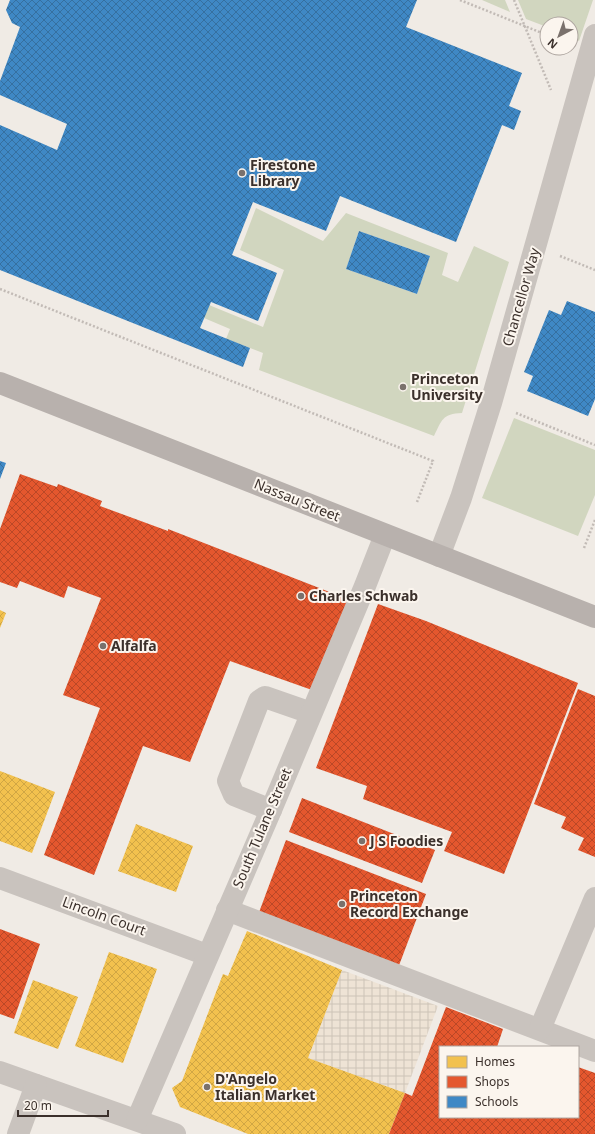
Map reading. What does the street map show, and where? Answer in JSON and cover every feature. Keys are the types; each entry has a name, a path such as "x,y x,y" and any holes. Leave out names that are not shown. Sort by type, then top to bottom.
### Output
{"main road":[{"name":"Nassau Street","path":"0,382 595,617"}],"street":[{"name":"Chancellor Way","path":"439,556 461,498 492,403 595,35"},
{"name":"South Tulane Street","path":"137,1120 207,955 271,810 365,586 385,534"},
{"path":"271,810 234,795 228,781 260,702 265,697 311,713"},
{"name":"Lincoln Court","path":"0,878 207,955"},
{"path":"540,1029 595,898"},
{"path":"227,910 595,1051"},
{"path":"0,1072 175,1134"},
{"path":"18,1134 36,1085"}],"path":[{"path":"460,0 539,32"},
{"path":"514,0 526,26 568,132"},
{"path":"536,246 595,270"},
{"path":"0,289 433,461 417,502"},
{"path":"492,403 595,445"},
{"path":"584,548 595,520"}],"green space":[{"path":"482,0 505,0 510,12"},
{"path":"518,0 593,0 579,41 579,16 539,16 539,24 526,19"},
{"path":"256,208 323,241 346,213 448,253 442,275 458,282 474,246 509,262 462,413 446,416 441,422 434,436 259,370 263,353 226,339 230,329 204,318 209,305 263,327 284,270 240,250","holes":["359,231 430,256 417,294 346,269"]},
{"path":"514,418 595,450 595,495 578,536 482,498"}],"shaded area":[{"path":"342,970 438,1006 405,1093 308,1058"}],"building: Homes":[{"path":"0,610 6,613 0,628"},
{"path":"0,771 55,792 32,853 0,841"},
{"path":"136,824 193,846 176,892 118,871"},
{"path":"247,931 342,970 308,1058 405,1093 389,1134 248,1134 180,1107 172,1088 182,1081 223,974 228,976"},
{"path":"109,952 157,969 123,1063 75,1046"},
{"path":"33,980 78,997 58,1049 14,1033"}],"building: Shops":[{"path":"20,474 57,487 58,484 102,501 100,506 168,531 168,529 350,600 312,690 230,661 190,762 143,746 94,875 44,855 100,708 63,695 101,598 68,586 64,598 20,581 17,588 0,582 0,529"},
{"path":"378,604 426,621 578,683 504,874 444,851 452,832 363,799 367,786 316,768"},
{"path":"578,689 595,696 595,857 578,850 584,838 561,828 566,817 534,804"},
{"name":"J S Foodies","path":"302,798 435,850 422,883 289,832"},
{"name":"Princeton Record Exchange","path":"286,840 426,894 398,968 258,915"},
{"path":"0,929 40,944 14,1019 0,1014"},
{"path":"446,1007 503,1029 497,1046 439,1046 439,1118 579,1118 579,1067 595,1073 595,1134 389,1134 405,1093 412,1096"}],"building: Schools":[{"name":"Firestone Library","path":"10,0 417,0 406,27 522,73 509,106 521,111 514,130 502,125 456,242 340,196 326,231 253,202 232,255 277,273 258,321 211,302 200,328 250,348 243,367 0,270 0,125 57,150 67,124 0,95 0,81 20,27 12,23 6,10"},
{"path":"359,231 430,256 417,294 346,269"},
{"path":"567,301 595,312 595,399 588,416 527,391 533,376 524,372 549,310 561,315"},
{"path":"0,461 6,463 0,479"}],"place":[{"name":"Firestone Library","path":"242,173"},
{"name":"Princeton University","path":"403,387"},
{"name":"Charles Schwab","path":"301,596"},
{"name":"Alfalfa","path":"103,646"},
{"name":"J S Foodies","path":"362,841"},
{"name":"Princeton Record Exchange","path":"342,904"},
{"name":"D'Angelo Italian Market","path":"207,1087"}]}
